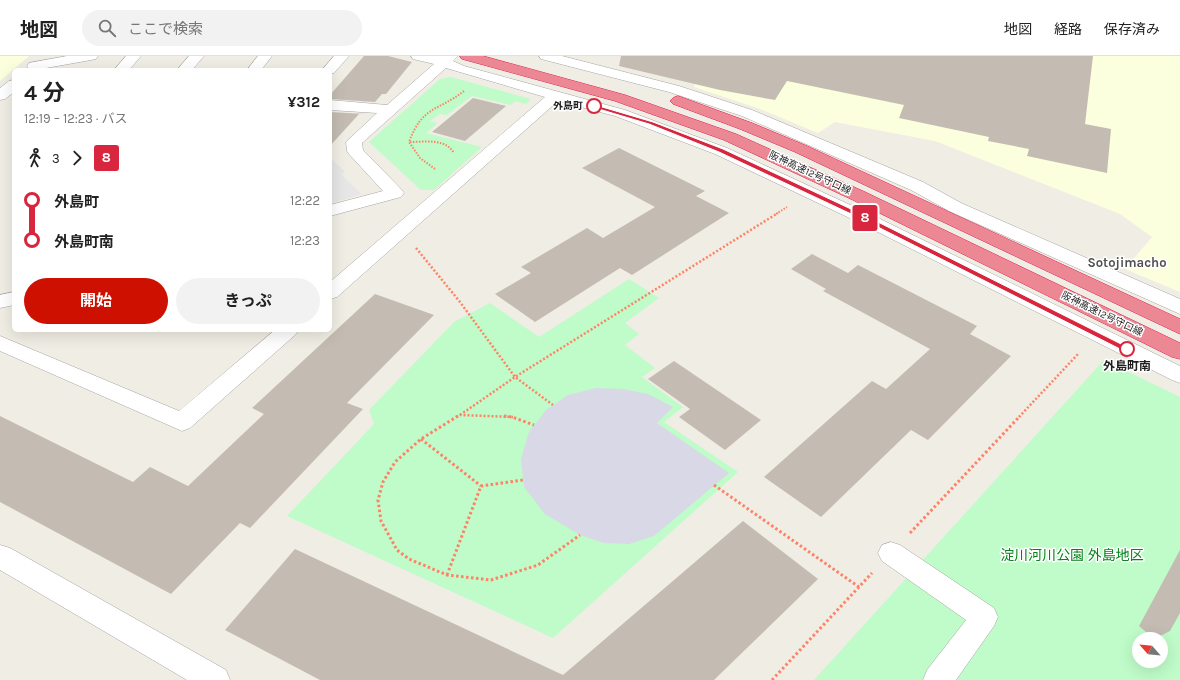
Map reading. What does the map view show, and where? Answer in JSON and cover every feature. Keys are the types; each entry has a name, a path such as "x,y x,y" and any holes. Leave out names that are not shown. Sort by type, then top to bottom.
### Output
{"highway":[{"name":"阪神高速12号守口線","path":"467,56 620,98 730,137 852,192 1180,352"},
{"name":"阪神高速12号守口線","path":"519,56 634,87 746,126 870,181 1180,327"}],"street":[{"path":"32,68 46,56"},
{"path":"32,68 91,56"},
{"path":"123,68 134,56"},
{"path":"186,68 197,56"},
{"path":"256,68 265,56"},
{"path":"331,68 342,56"},
{"path":"418,56 447,59 459,69 556,95 651,123 721,151 866,218 1180,375"},
{"path":"546,56 674,89 761,119 917,186 955,207 1180,307"},
{"path":"332,210 395,193 355,151 354,142 437,70 447,59"},
{"path":"0,96 12,86"},
{"path":"332,291 556,95"},
{"path":"332,105 390,110"},
{"path":"0,302 12,299"},
{"path":"0,343 182,422 286,332"},
{"path":"890,553 984,617 938,680"},
{"path":"0,556 215,680"}],"path":[{"path":"409,142 418,119 466,89"},
{"path":"409,142 433,142 450,147 454,152 453,159 439,170"},
{"path":"409,142 422,162 459,181"},
{"path":"580,535 538,565 491,580 447,575 409,559 397,550 381,521 378,500 383,482 395,462 421,439 460,415 515,377 790,205"},
{"path":"402,231 460,302 515,377 553,405"},
{"path":"772,680 1082,349"},
{"path":"460,415 512,417 534,425"},
{"path":"421,439 480,486 523,480"},
{"path":"714,485 859,587"},
{"path":"447,575 480,486"}],"shaded area":[{"path":"0,56 29,56 15,68 12,68 12,71 0,81"},
{"path":"703,56 1180,56 1180,292 1125,269 1152,237 1120,214 935,141 835,122 818,133 760,109 694,87"},
{"path":"332,160 345,172 341,174 361,194 332,203"},
{"path":"596,388 623,389 648,394 673,407 657,423 729,473 654,536 629,544 604,543 580,535 545,514 524,487 521,459 529,432 546,410 568,395"}],"green space":[{"path":"451,77 531,99 526,104 515,101 511,105 472,96 447,115 440,114 430,121 438,123 426,133 482,147 434,190 421,190 369,142 440,79"},
{"path":"629,279 659,298 625,323 639,334 625,345 655,368 642,377 683,407 664,422 738,472 553,638 287,516 374,424 369,410 454,322 490,303 539,337"},
{"name":"淀川河川公園 外島地区","path":"1104,360 1180,397 1180,680 814,680"}],"building":[{"path":"364,56 388,56 412,62 386,94 382,94 375,102 332,99 332,93"},
{"path":"621,56 1093,56 1085,124 1111,129 1107,173 1027,156 1029,149 988,141 989,137 899,118 904,105 787,81 775,100 720,90 619,66"},
{"path":"473,98 506,106 465,141 432,132"},
{"path":"332,112 365,114 359,114 332,144"},
{"path":"619,148 705,191 696,196 729,213 632,275 620,268 535,322 495,294 531,273 521,267 587,228 603,238 655,207 582,168"},
{"path":"812,254 848,273 858,265 977,326 970,334 1011,356 928,440 911,430 821,517 764,477 872,381 886,389 930,349 823,291 826,289 791,269"},
{"path":"375,294 434,315 347,403 363,409 250,528 240,523 171,594 0,502 0,416 133,482 150,467 188,486 264,414 252,408"},
{"path":"674,361 761,420 725,450 679,417 690,409 648,379"},
{"path":"743,521 818,579 714,680 320,680 225,630 295,549 563,675"},
{"path":"1180,550 1180,613 1168,632 1146,632 1139,626"}],"bus line":[{"name":"8","path":"594,106 651,123 682,134 721,151 866,218 1127,349"}],"place":[{"name":"外島町","path":"594,106"},
{"name":"外島町南","path":"1127,349"}],"district":[{"name":"Sotojimacho","path":"1127,262"}]}
